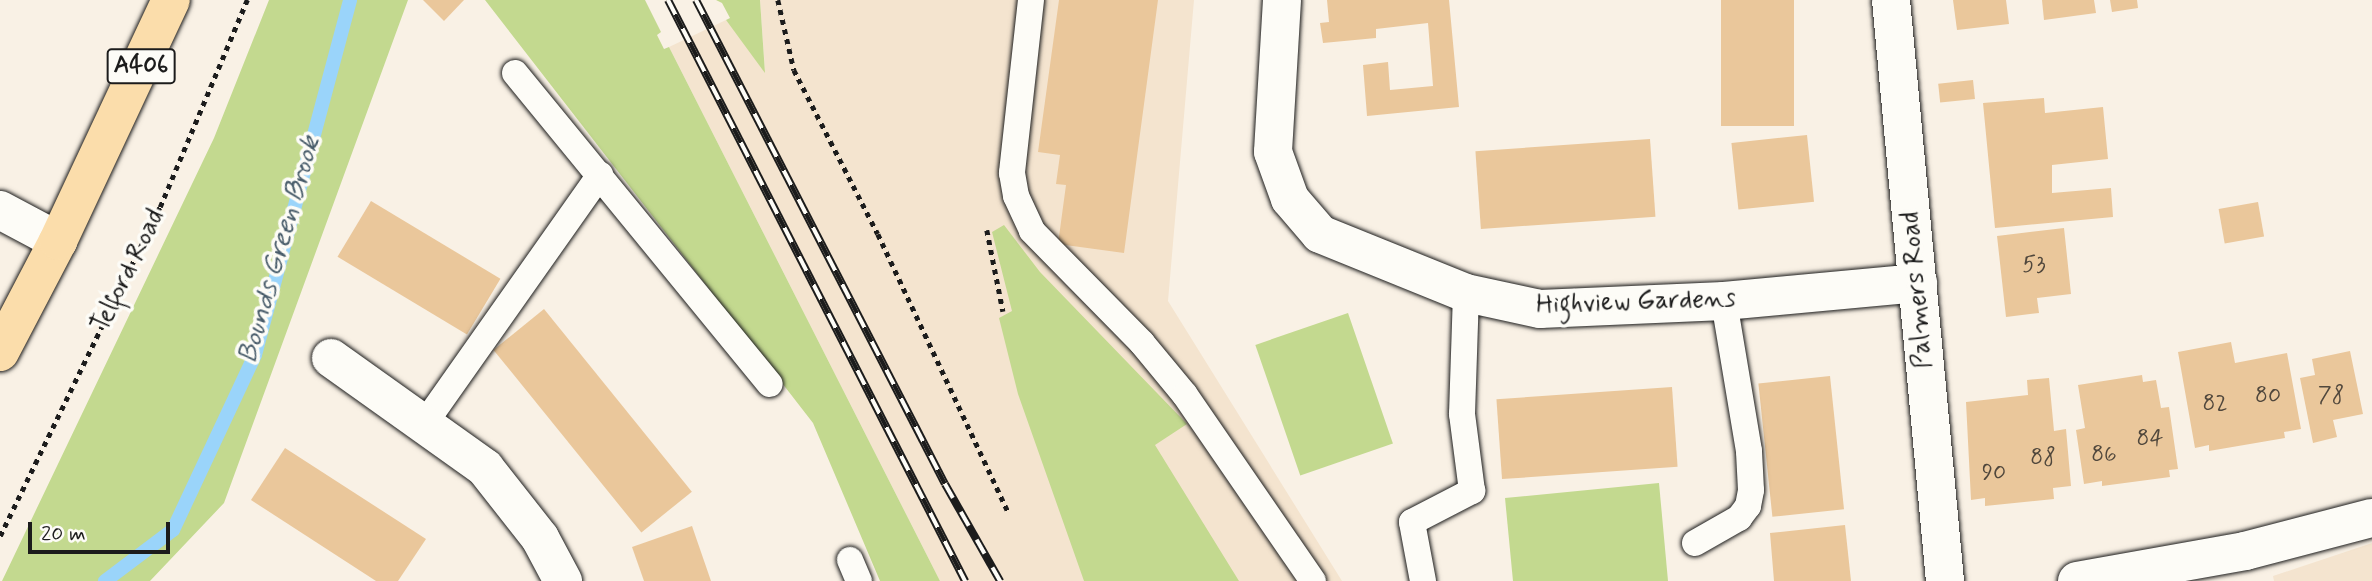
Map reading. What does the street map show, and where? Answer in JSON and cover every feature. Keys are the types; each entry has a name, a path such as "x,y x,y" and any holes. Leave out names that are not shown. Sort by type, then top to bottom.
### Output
{"highway":[{"name":"A406","path":"0,352 58,242 171,0"}],"street":[{"name":"Highview Gardens","path":"1282,0 1273,152 1290,199 1321,234 1466,293 1540,309 1724,301 1918,283"},
{"name":"Palmers Road","path":"1891,0 1945,581"},
{"path":"0,211 58,242"},
{"path":"331,358 485,468 540,538 563,581"},
{"path":"2077,581 2245,551 2372,519"}],"lane":[{"path":"1031,0 1012,173 1016,196 1032,231 1142,342 1185,395 1313,581"},
{"path":"515,74 770,384"},
{"path":"425,423 600,175"},
{"path":"1423,581 1412,522 1472,491 1462,414 1466,293"},
{"path":"1695,543 1739,518 1748,506 1751,490 1749,451 1724,301"}],"path":[{"name":"Telford Road","path":"0,536 160,207 247,0"},
{"path":"778,0 794,70 878,234 1009,514"}],"shaded area":[{"path":"760,0 1194,0 1168,301 1342,581 940,581 669,47 726,20 765,71"},
{"path":"2372,543 2372,581 2274,581 2273,576"}],"green space":[{"path":"269,0 408,0 224,503 150,581 2,581 214,138"},
{"path":"485,0 645,0 661,32 657,35 664,49 669,47 940,581 880,581 813,423"},
{"path":"716,0 760,0 765,73 726,20 730,18 722,3"},
{"path":"1004,225 1040,272 1187,424 1155,445 1239,581 1084,581 1018,394 999,318 1012,311 992,232"},
{"path":"1348,313 1393,443 1300,475 1255,345"},
{"path":"1659,483 1668,581 1513,581 1505,498"}],"building":[{"path":"423,0 464,0 444,21"},
{"path":"1059,0 1158,0 1124,253 1058,244 1066,185 1056,184 1060,155 1038,152"},
{"path":"1327,0 1449,0 1459,107 1367,116 1363,65 1388,62 1390,90 1433,86 1428,23 1376,29 1376,38 1323,43 1320,23 1329,22"},
{"path":"1721,0 1794,0 1794,126 1721,126"},
{"path":"1953,0 2006,0 2009,24 1957,30"},
{"path":"2042,0 2094,0 2096,13 2044,20"},
{"path":"2110,0 2137,0 2138,8 2112,12"},
{"path":"1973,80 1975,99 1940,103 1938,84"},
{"path":"2044,98 2045,113 2103,107 2108,159 2052,165 2052,193 2111,188 2113,217 1995,228 1983,103"},
{"path":"1807,135 1814,202 1738,210 1731,143"},
{"path":"1650,139 1655,217 1481,229 1475,151"},
{"path":"371,201 500,279 467,334 338,257"},
{"path":"2258,202 2264,236 2225,243 2219,209"},
{"path":"2064,228 2071,294 2037,298 2039,313 2006,317 1997,236"},
{"path":"544,309 692,492 641,533 493,350"},
{"path":"2231,342 2235,363 2287,353 2301,429 2284,432 2285,438 2209,451 2209,445 2195,448 2178,352"},
{"path":"2350,351 2363,414 2333,420 2337,437 2313,443 2300,378 2315,375 2312,359"},
{"path":"2142,375 2143,382 2156,380 2161,408 2169,407 2178,469 2169,470 2170,477 2102,486 2102,481 2084,484 2076,430 2085,428 2078,385"},
{"path":"1830,376 1844,509 1772,517 1758,384"},
{"path":"2049,378 2054,431 2066,429 2071,486 2053,488 2054,499 1985,506 1985,498 1971,500 1966,402 2028,395 2027,380"},
{"path":"1672,387 1678,467 1502,479 1496,399"},
{"path":"285,448 426,539 398,581 376,581 251,500"},
{"path":"1845,525 1851,581 1774,581 1770,533"},
{"path":"692,526 711,581 644,581 632,547"}],"waterway":[{"name":"Bounds Green Brook","path":"105,581 173,530 255,355 350,0"}],"railway":[{"path":"668,0 965,581"},
{"path":"696,0 945,484 1000,581"}]}
